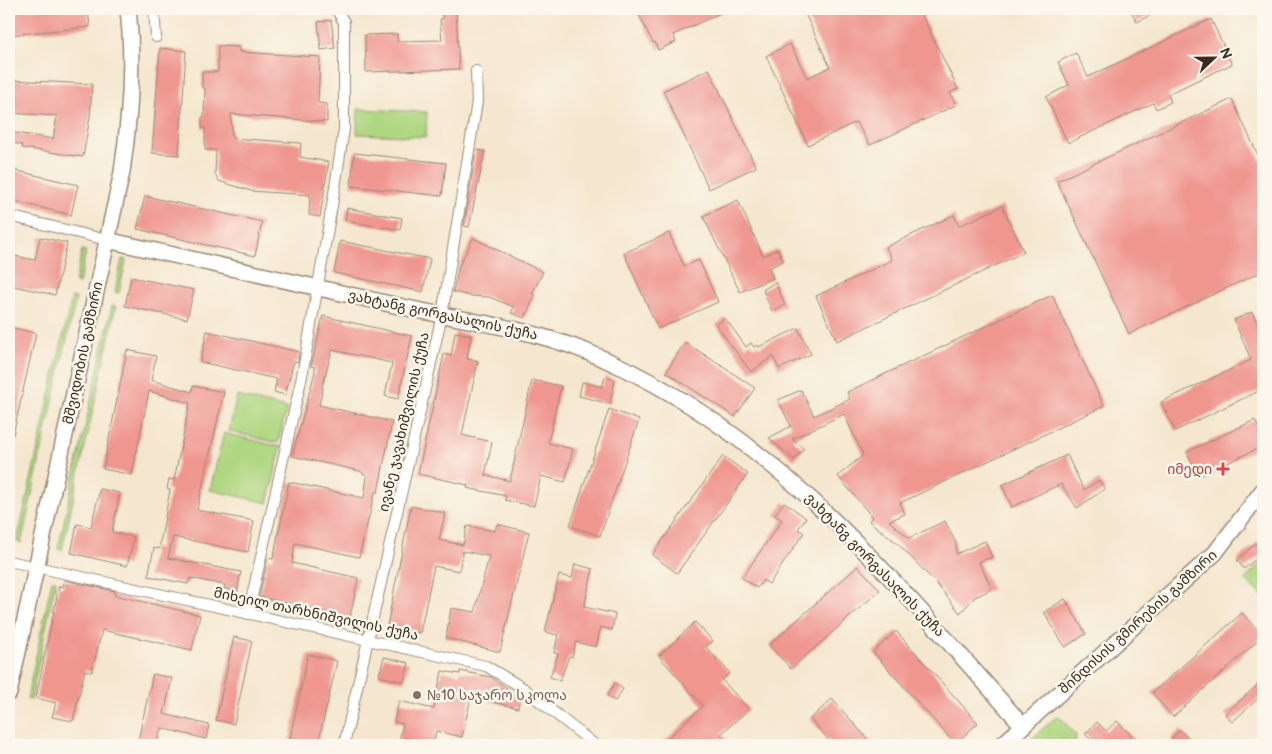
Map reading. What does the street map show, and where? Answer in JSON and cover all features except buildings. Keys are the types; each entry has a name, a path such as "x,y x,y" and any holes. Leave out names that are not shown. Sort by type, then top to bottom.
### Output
{"street":[{"name":"მშვიდობის გამზირი","path":"9,693 121,180 129,126 131,34 128,9"},
{"path":"154,9 156,37"},
{"path":"248,614 302,376 344,129 344,22 336,9"},
{"name":"ივანე ჯავახიშვილის ქუჩა","path":"344,745 442,315 477,102 476,72"},
{"name":"ვახტანგ გორგასალის ქუჩა","path":"9,216 318,288 518,330 585,351 644,380 725,428 831,516 916,606 1023,726"},
{"name":"შინდისის გმირების გამზირი","path":"1002,745 1215,553 1263,490"},
{"name":"მიხეილ თარხნიშვილის ქუჩა","path":"9,561 486,666 516,683 594,745"}],"green space":[{"path":"358,109 427,112 426,137 357,134"},
{"path":"82,250 86,251 79,284 75,283"},
{"path":"122,259 126,260 119,293 115,292"},
{"path":"72,297 76,298 21,543 17,542"},
{"path":"112,306 116,306 62,550 58,549"},
{"path":"237,396 287,408 278,443 229,431"},
{"path":"224,433 281,447 268,503 210,490"},
{"path":"1263,560 1263,597 1245,580"},
{"path":"52,580 56,580 31,700 27,699"},
{"path":"1058,715 1076,735 1075,745 1025,745"}],"place":[{"name":"იმედი","path":"1223,469"},
{"name":"№10 საჯარო სკოლა","path":"417,695"}]}
